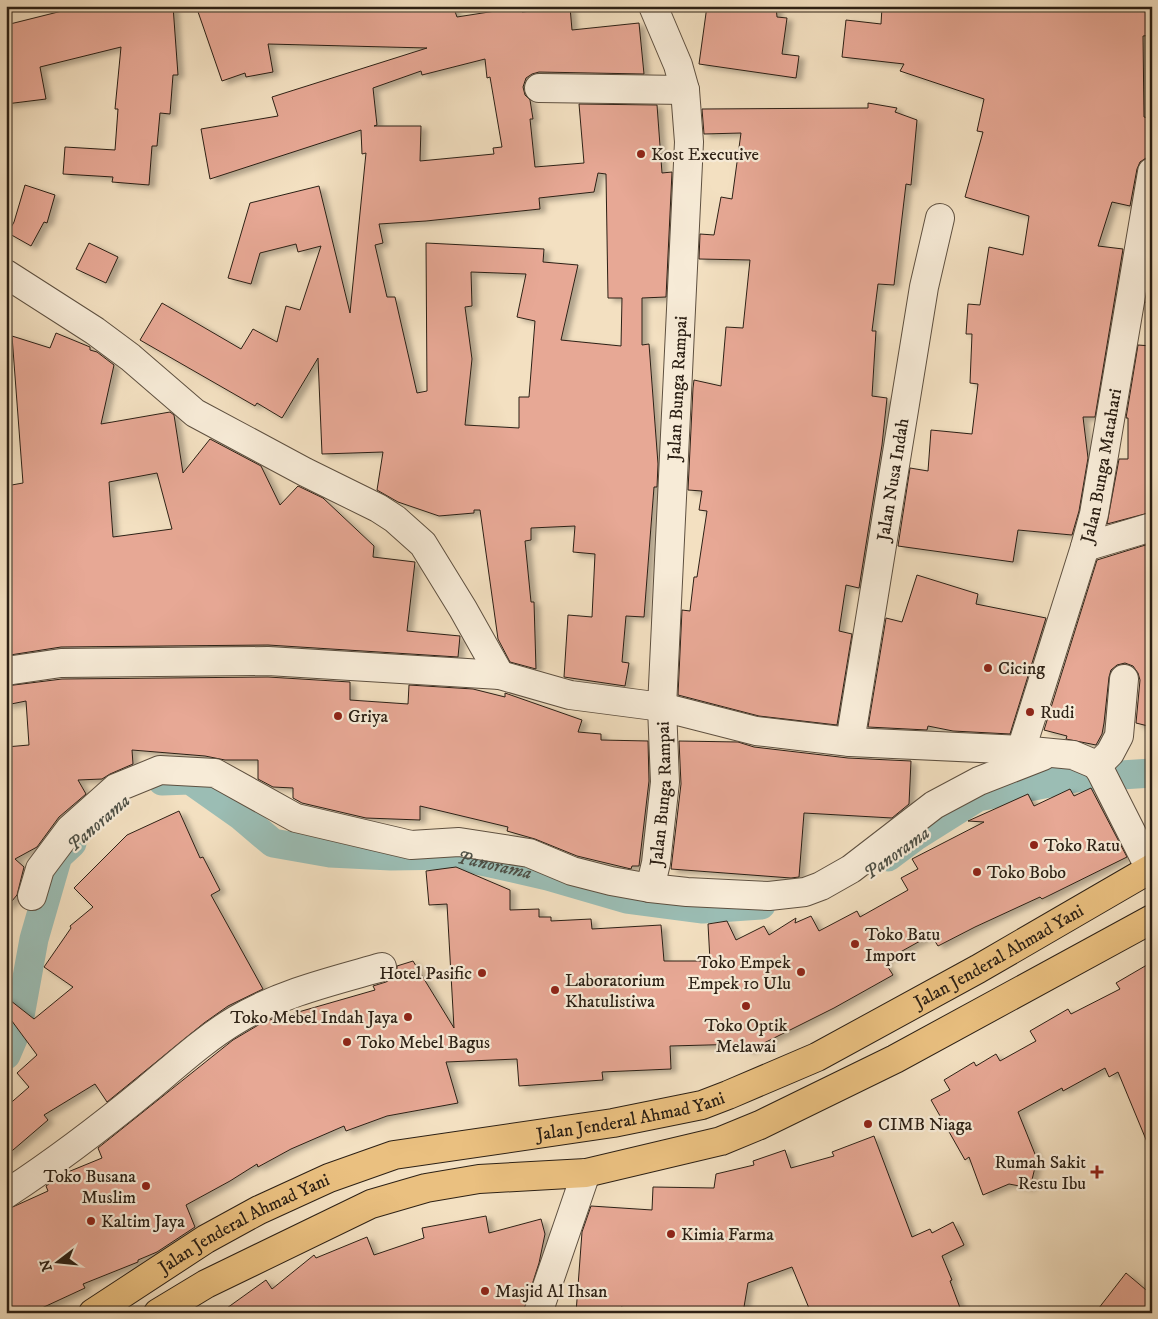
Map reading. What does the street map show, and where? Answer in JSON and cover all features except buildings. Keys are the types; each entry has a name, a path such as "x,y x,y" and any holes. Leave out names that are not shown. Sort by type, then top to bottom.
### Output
{"main road":[{"name":"Jalan Jenderal Ahmad Yani","path":"93,1313 206,1239 252,1214 329,1178 394,1155 613,1123 702,1105 728,1096 817,1057 978,969 1151,869"},
{"name":"Jalan Jenderal Ahmad Yani","path":"158,1313 206,1284 371,1204 426,1188 479,1178 586,1173 721,1141 760,1125 896,1059 1152,919"}],"street":[{"name":"Jalan Bunga Rampai","path":"32,896 40,869 70,829 116,788 160,770 215,773 296,818 411,845 459,842 529,853 572,871 650,888 656,863 665,782 662,708 689,142 684,90 678,65 653,6"},
{"path":"539,88 684,90"},
{"name":"Jalan Bunga Matahari","path":"1021,750 1094,514 1152,172"},
{"name":"Jalan Nusa Indah","path":"850,742 924,286 940,218"},
{"path":"6,274 95,331 130,357 195,413 305,472 378,508 395,519 423,544 463,609 500,676"},
{"path":"1085,547 1152,527"},
{"path":"6,671 61,663 268,661 500,676 570,695 662,708 756,731 850,742 1021,750 1073,756 1099,769 1151,869"},
{"path":"1099,769 1119,736 1124,679"},
{"path":"650,888 687,892 769,896 805,892 821,886 851,869 934,805 979,781 1052,753"},
{"path":"6,1194 94,1132 204,1042 237,1019 270,1002 382,967"},
{"path":"538,1313 586,1173"}],"waterway":[{"name":"Panorama","path":"888,857 916,836 978,797 1075,778 1152,773"},
{"name":"Panorama","path":"162,781 190,780 241,816 273,843 330,853 391,856 455,855 548,876 627,899 703,909 761,905"},
{"name":"Panorama","path":"6,1055 18,1027 34,939 58,856 72,843"}],"place":[{"name":"Kost Executive","path":"641,154"},
{"name":"Cicing","path":"988,668"},
{"name":"Rudi","path":"1030,712"},
{"name":"Griya","path":"338,716"},
{"name":"Toko Ratu","path":"1034,845"},
{"name":"Toko Bobo","path":"977,872"},
{"name":"Toko Batu Import","path":"855,944"},
{"name":"Toko Empek Empek 10 Ulu","path":"801,972"},
{"name":"Hotel Pasific","path":"482,973"},
{"name":"Laboratorium Khatulistiwa","path":"555,990"},
{"name":"Toko Optik Melawai","path":"746,1006"},
{"name":"Toko Mebel Indah Jaya","path":"408,1017"},
{"name":"Toko Mebel Bagus","path":"347,1042"},
{"name":"CIMB Niaga","path":"868,1124"},
{"name":"Rumah Sakit Restu Ibu","path":"1097,1172"},
{"name":"Toko Busana Muslim","path":"146,1186"},
{"name":"Kaltim Jaya","path":"91,1221"},
{"name":"Kimia Farma","path":"671,1234"},
{"name":"Masjid Al Ihsan","path":"485,1291"}]}
